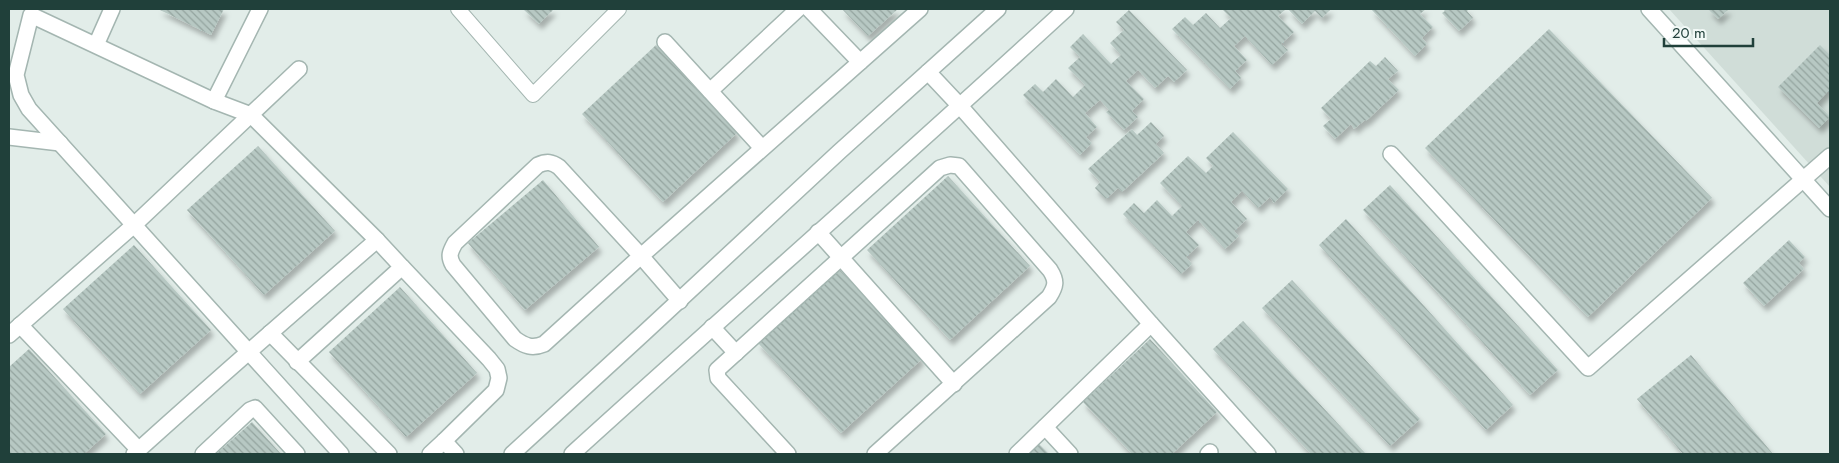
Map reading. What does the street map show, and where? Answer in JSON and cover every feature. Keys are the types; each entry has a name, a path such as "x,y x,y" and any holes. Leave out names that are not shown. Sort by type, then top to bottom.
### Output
{"street":[{"path":"96,45 112,9"},
{"path":"214,101 260,9"},
{"path":"710,91 798,9"},
{"path":"809,9 860,62"},
{"path":"680,301 641,256 559,167 552,162 538,165 455,243 450,252 450,258 515,339 525,346 535,347 544,344 641,256 762,148 920,9"},
{"path":"512,454 680,301 839,152 998,9"},
{"path":"572,454 1066,9"},
{"path":"1648,9 1830,209"},
{"path":"341,454 29,110 20,95 16,75 25,12 214,101 251,115 377,240 490,359 497,369 499,378 496,390 430,454"},
{"path":"665,42 762,148"},
{"path":"9,335 134,226 299,69"},
{"path":"928,72 1268,454"},
{"path":"9,137 60,143"},
{"path":"1391,154 1588,368 1830,156"},
{"path":"788,454 718,378 717,370 940,168 950,164 959,166 1056,278 1055,288 1049,297 875,454"},
{"path":"818,232 954,384"},
{"path":"20,325 137,452 270,332 377,240"},
{"path":"297,362 402,267"},
{"path":"1017,454 1151,324"},
{"path":"712,327 736,353"},
{"path":"270,332 297,362 389,454"},
{"path":"203,454 250,410 255,408 297,454"},
{"path":"1045,427 1070,454"},
{"path":"444,441 456,454"}],"lane":[{"path":"458,9 533,95 619,9"}],"shaded area":[{"path":"1669,9 1830,9 1830,187"}],"building":[{"path":"158,9 224,9 211,35"},
{"path":"523,9 554,9 539,24"},
{"path":"842,9 898,9 868,36"},
{"path":"1222,9 1286,9 1278,16 1294,32 1281,44 1288,50 1272,65 1245,36 1234,46 1247,60 1235,71 1241,78 1230,89 1172,29 1185,17 1193,25 1206,13 1220,28 1231,18"},
{"path":"1288,9 1331,9 1322,18 1315,11 1302,24"},
{"path":"1371,9 1426,9 1420,14 1433,27 1422,38 1427,44 1415,56"},
{"path":"1443,9 1469,9 1467,11 1473,18 1459,31 1442,13 1445,11"},
{"path":"1708,9 1729,9 1718,19"},
{"path":"1129,10 1187,70 1174,82 1168,76 1155,88 1138,70 1126,81 1144,99 1132,111 1138,117 1124,130 1106,112 1109,110 1100,100 1085,113 1097,127 1086,137 1092,143 1080,155 1023,95 1035,84 1043,92 1056,79 1073,97 1085,85 1068,68 1080,57 1070,47 1083,34 1111,64 1121,55 1110,43 1124,30 1116,22"},
{"path":"1549,29 1712,198 1588,317 1425,148"},
{"path":"656,45 737,133 663,202 582,114"},
{"path":"1820,45 1830,55 1830,89 1817,103 1830,117 1819,128 1778,87"},
{"path":"1385,57 1398,71 1388,79 1399,90 1366,121 1354,129 1351,124 1335,139 1323,126 1331,119 1321,108 1370,61 1376,66"},
{"path":"1151,122 1164,136 1156,144 1164,153 1122,192 1118,188 1106,199 1095,188 1100,182 1088,169 1132,129 1137,135"},
{"path":"1233,132 1288,189 1274,203 1270,197 1258,208 1242,191 1231,202 1247,219 1234,231 1239,236 1225,249 1198,220 1186,232 1199,245 1186,257 1192,264 1181,274 1123,214 1134,203 1144,213 1157,200 1172,216 1182,206 1160,183 1188,156 1206,173 1213,166 1206,158"},
{"path":"258,146 335,231 264,295 187,210"},
{"path":"948,176 1030,266 950,340 867,250"},
{"path":"543,180 599,247 525,310 468,243"},
{"path":"1390,185 1558,370 1530,395 1363,210"},
{"path":"1346,219 1513,405 1486,430 1319,245"},
{"path":"1789,240 1805,257 1799,263 1804,269 1764,306 1743,283"},
{"path":"134,245 211,330 140,394 63,309"},
{"path":"839,269 922,359 841,433 758,343"},
{"path":"1292,280 1420,419 1390,446 1262,308"},
{"path":"400,287 477,373 406,437 329,352"},
{"path":"1243,321 1366,454 1311,454 1213,349"},
{"path":"1150,339 1217,412 1172,454 1132,454 1083,402"},
{"path":"29,349 106,434 84,454 9,454 9,367"},
{"path":"1691,355 1773,454 1683,454 1637,399"},
{"path":"252,422 281,454 216,454"},
{"path":"1038,443 1049,454 1025,454"}]}
